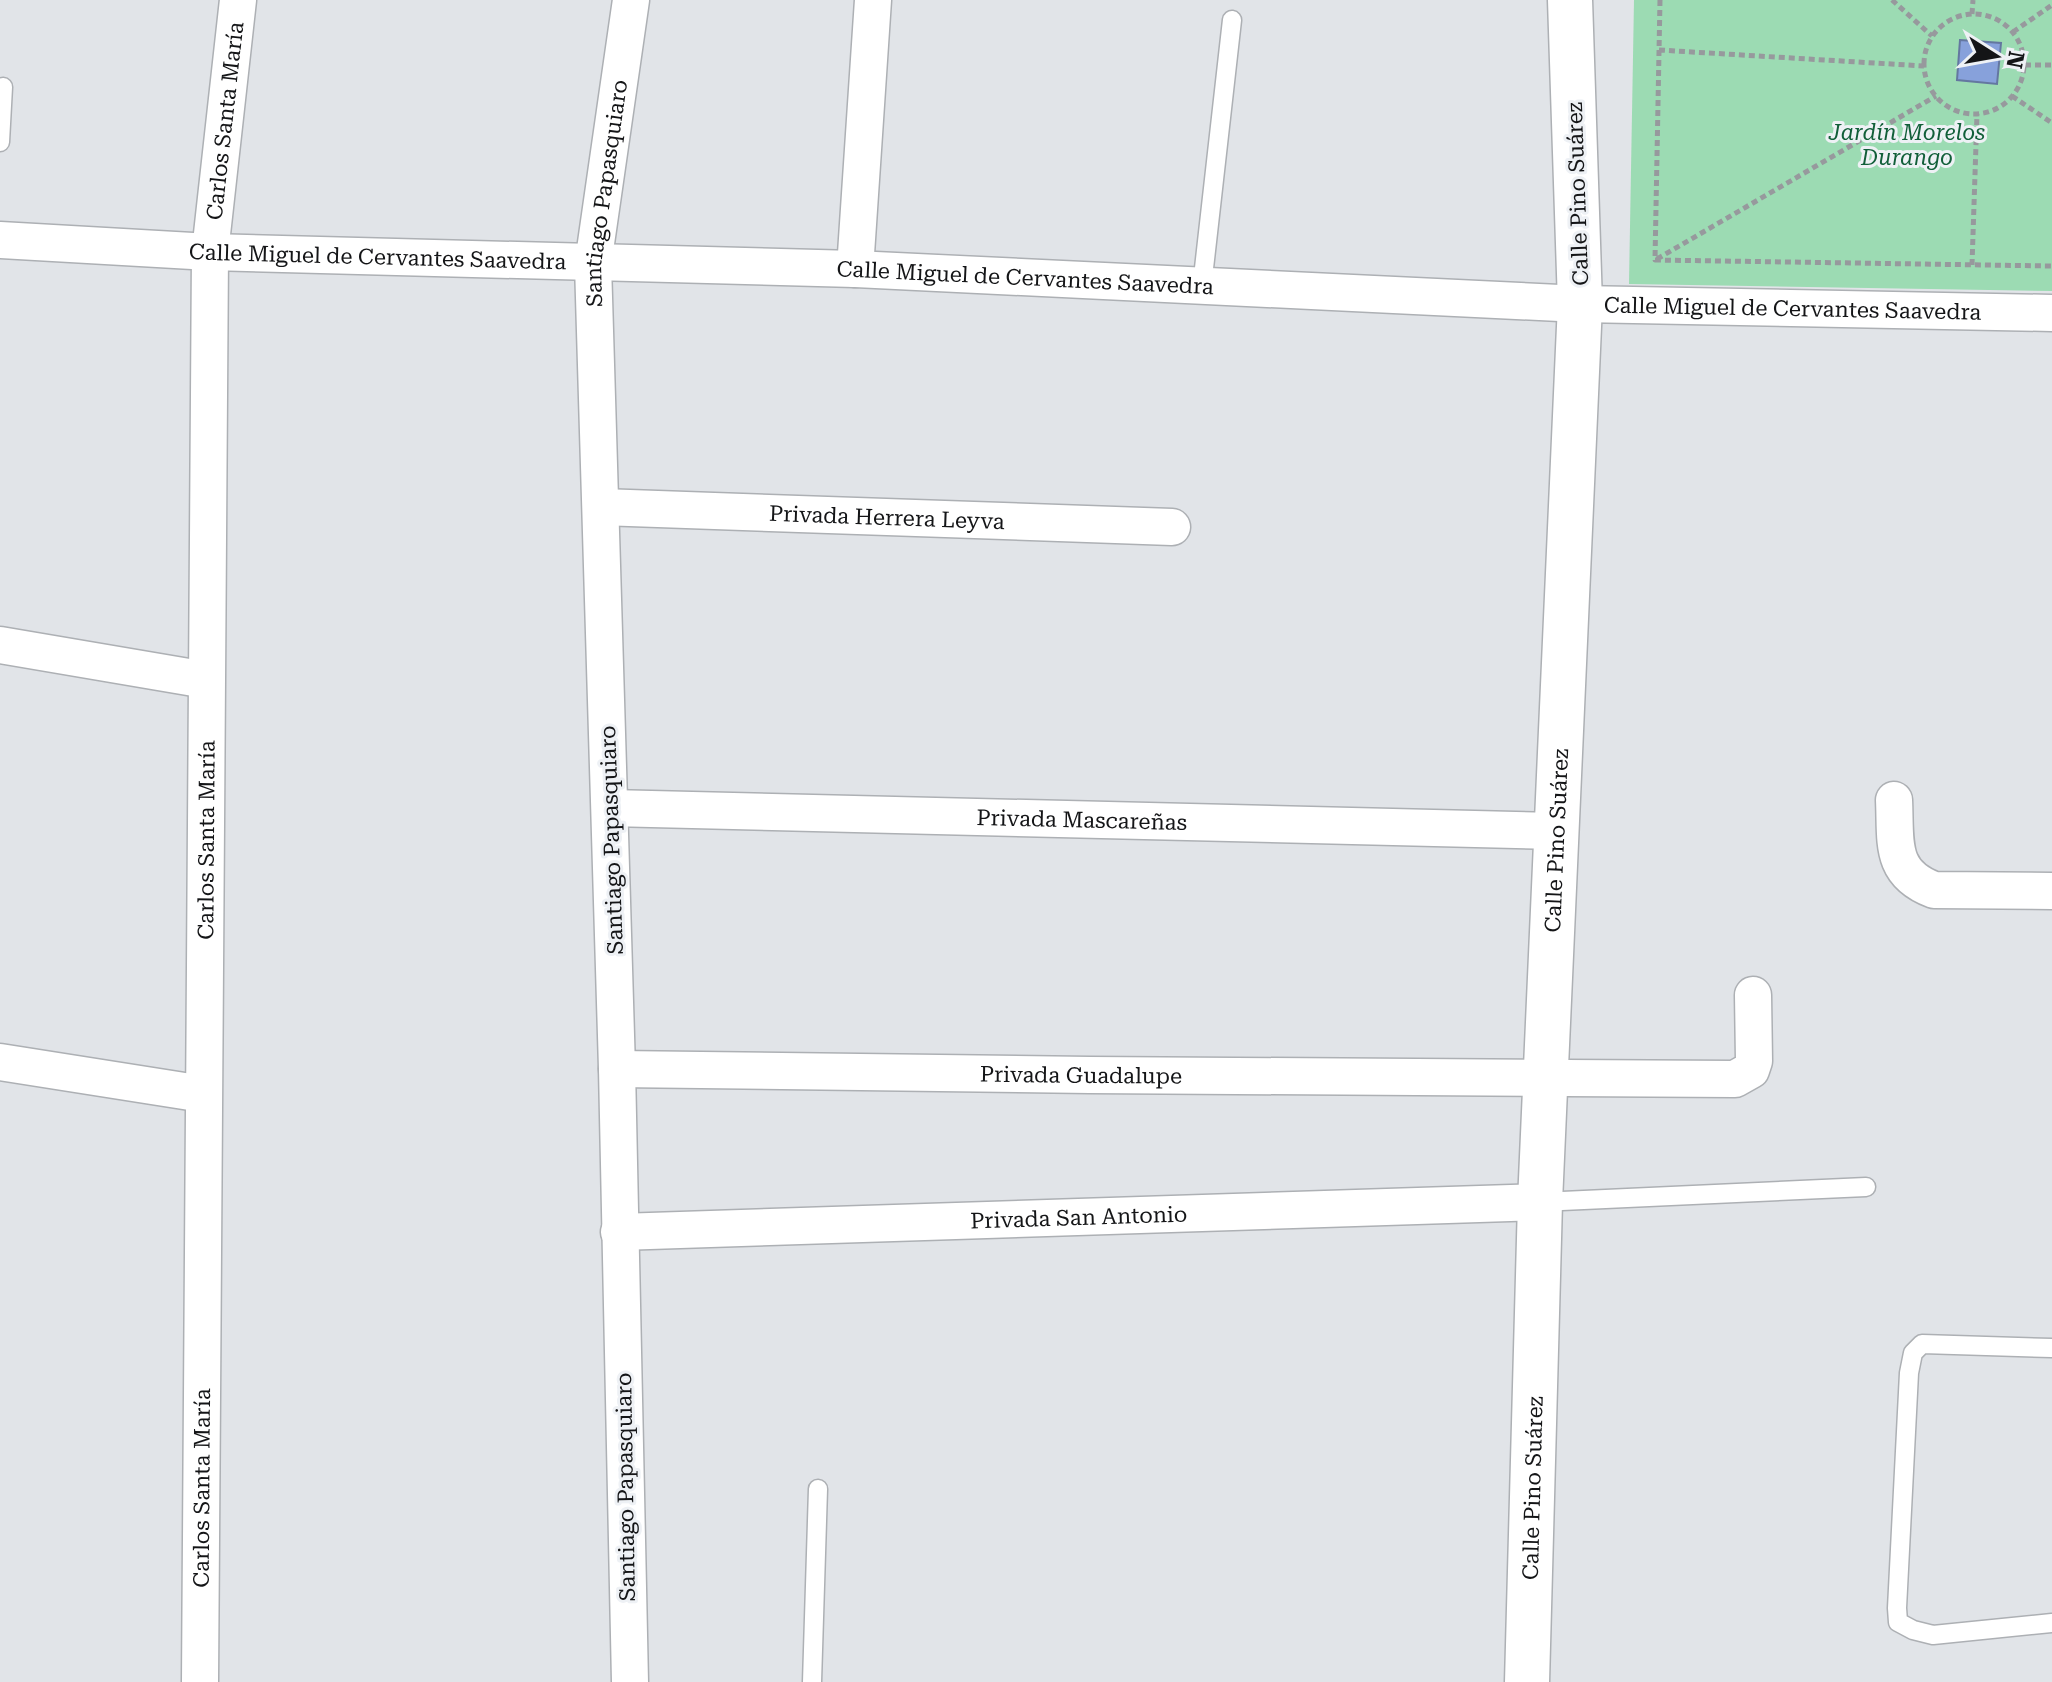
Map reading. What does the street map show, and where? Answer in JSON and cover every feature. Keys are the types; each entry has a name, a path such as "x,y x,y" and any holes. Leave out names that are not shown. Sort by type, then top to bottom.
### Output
{"street":[{"name":"Carlos Santa María","path":"200,1682 210,252 238,0"},
{"name":"Santiago Papasquiaro","path":"630,1682 617,1069 593,264 631,0"},
{"path":"855,269 873,0"},
{"name":"Calle Pino Suárez","path":"1527,1682 1540,1202 1580,304 1570,0"},
{"name":"Calle Miguel de Cervantes Saavedra","path":"0,240 210,252 855,269 1580,304 2052,313"},
{"name":"Privada Herrera Leyva","path":"601,507 1172,527"},
{"path":"0,645 206,680"},
{"path":"1894,800 1897,856 1905,873 1917,884 1934,890 2052,891"},
{"name":"Privada Mascareñas","path":"610,808 1556,831"},
{"name":"Privada Guadalupe","path":"617,1069 1735,1079 1751,1070 1754,1061 1753,995"},
{"path":"0,1062 203,1094"},
{"name":"Privada San Antonio","path":"619,1232 1540,1202"}],"lane":[{"path":"1202,286 1232,20"},
{"path":"0,142 3,87"},
{"path":"1540,1202 1866,1187"},
{"path":"2052,1348 1922,1344 1913,1353 1909,1373 1897,1608 1898,1622 1933,1635 2052,1623"},
{"path":"812,1682 818,1489"}],"path":[{"path":"1655,260 1660,0"},
{"path":"1892,0 1932,36"},
{"path":"1972,14 1973,0"},
{"path":"2013,32 2052,5"},
{"path":"1972,14 1988,15 2013,32 2022,48 2025,65 2021,82 2012,96 1990,111 1977,114 1961,112 1936,96 1924,66 1932,36 1957,17 1972,14"},
{"path":"1659,50 1924,66"},
{"path":"2025,65 2052,65"},
{"path":"1655,260 1936,96"},
{"path":"2012,96 2052,123"},
{"path":"1972,265 1977,114"},
{"path":"1655,260 2052,266"}],"green space":[{"name":"Jardín Morelos Durango","path":"1634,0 2052,0 2052,291 1629,284"}],"water":[{"path":"1960,40 2001,43 1997,84 1957,80"}]}
